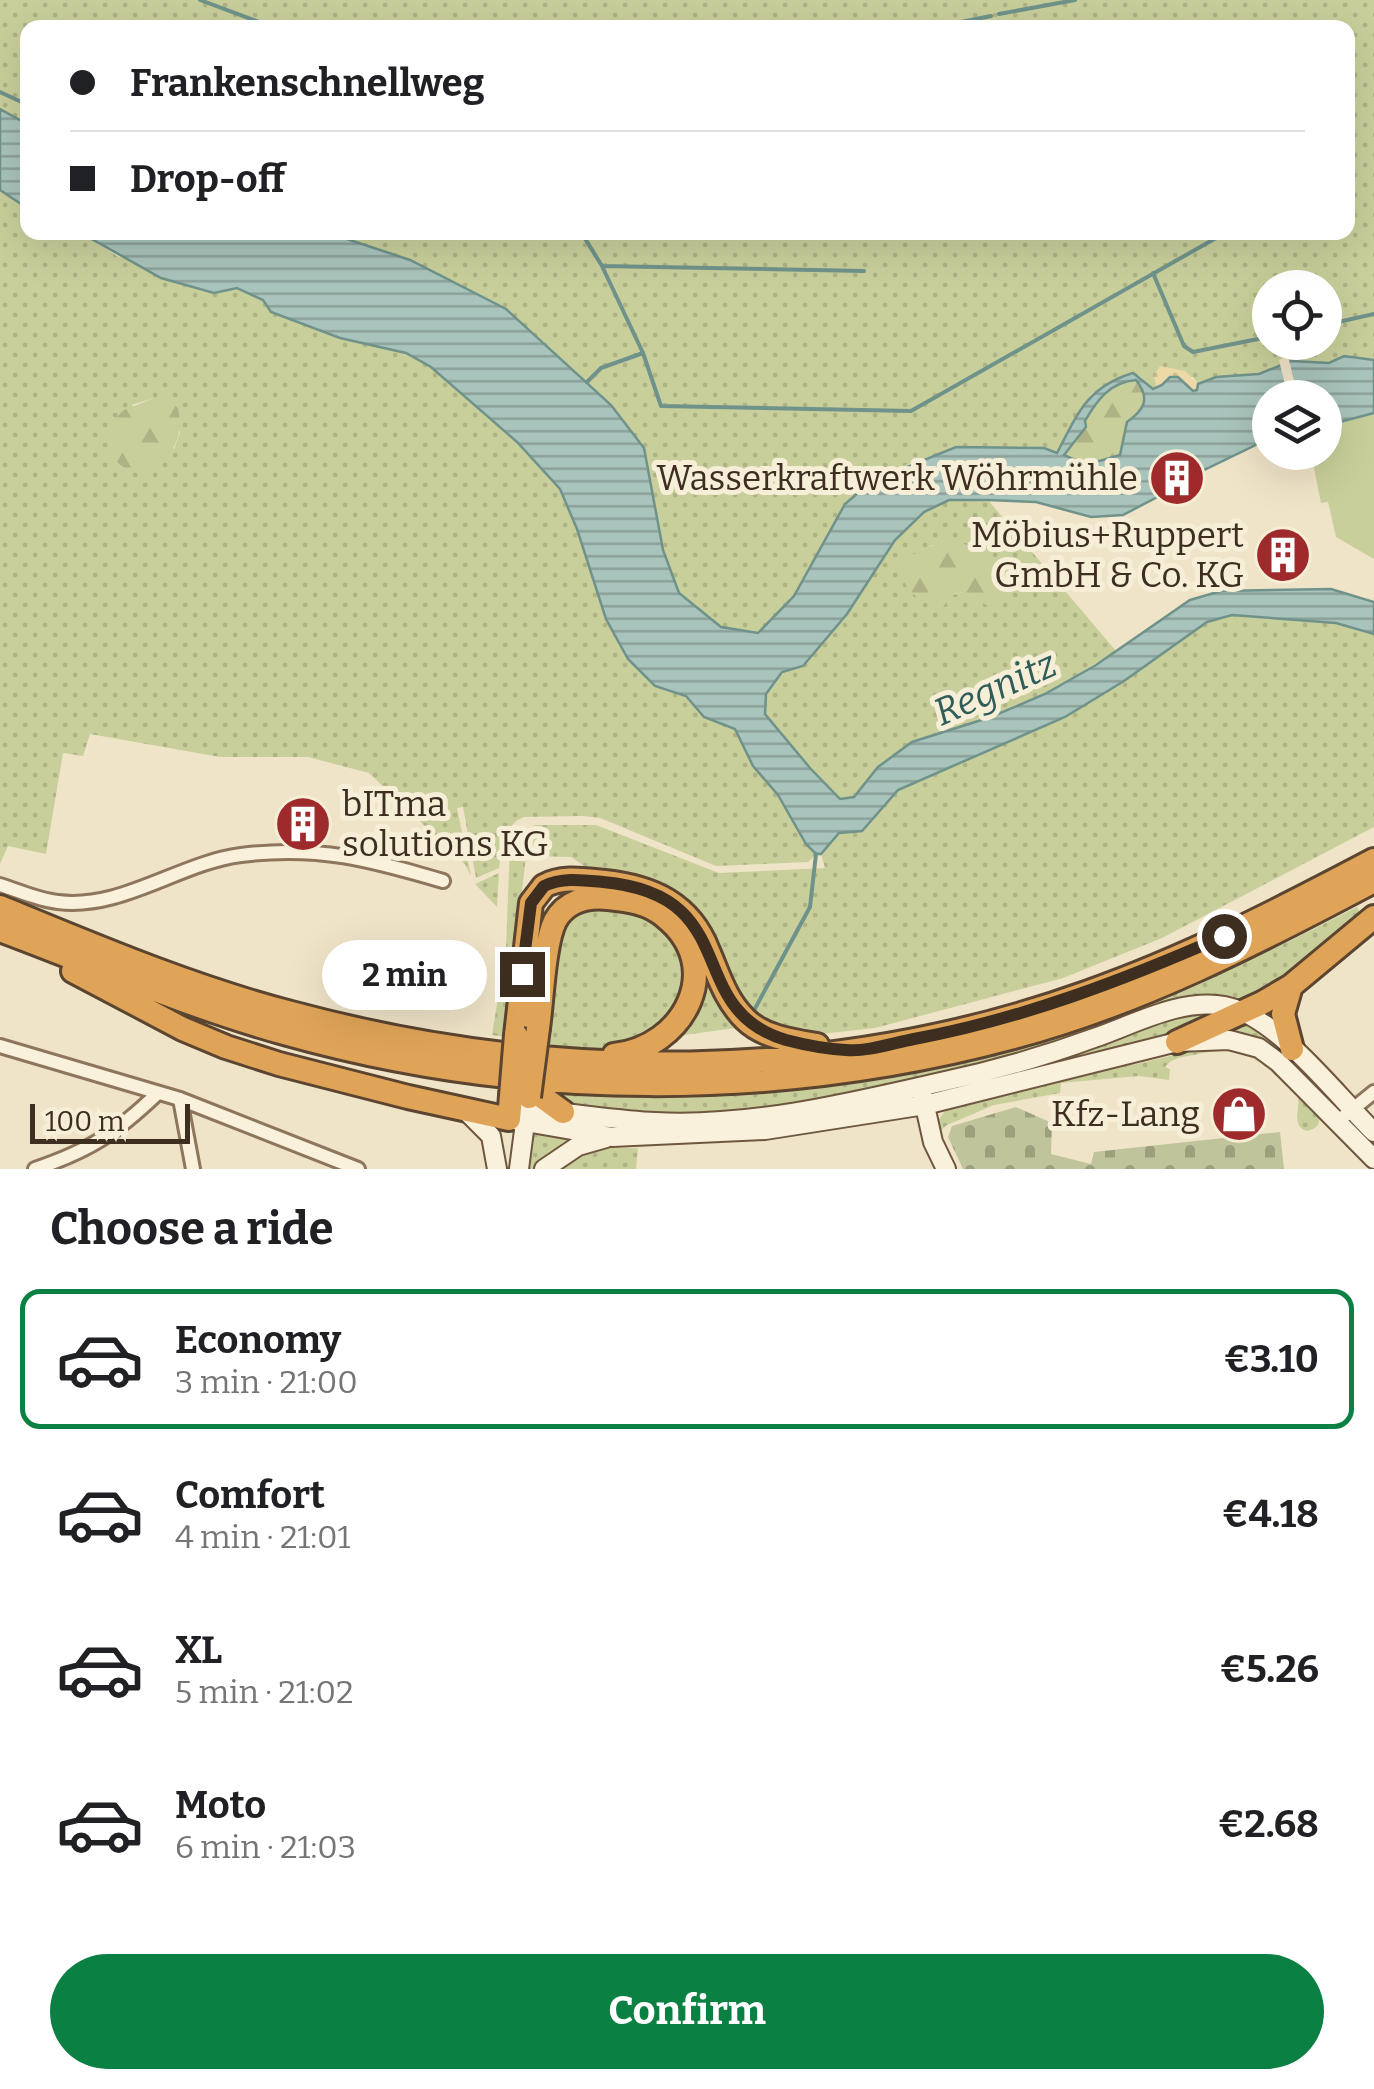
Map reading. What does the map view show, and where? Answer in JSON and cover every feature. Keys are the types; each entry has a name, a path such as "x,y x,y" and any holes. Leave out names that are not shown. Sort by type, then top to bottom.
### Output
{"highway":[{"path":"0,907 187,982 374,1034 539,1062 683,1064 850,1051 951,1032 1086,994 1224,936 1374,860"},
{"path":"524,1107 531,903 544,886 572,880 631,885 665,898 699,930 720,983 747,1022 760,1031 789,1040 850,1051"},
{"path":"0,930 181,1000 284,1033 372,1055 546,1082 680,1084 886,1066 1016,1036 1164,984 1374,881"},
{"path":"524,1107 539,1062 527,1031 553,925 571,904 599,897 632,901 664,915 685,941 694,968 691,1000 677,1026 661,1040 632,1053 539,1062"},
{"path":"1177,1042 1291,986 1374,917"},
{"path":"0,930 183,1029 226,1047 465,1110 524,1107 563,1112"},
{"path":"1291,986 1283,1014 1292,1049"}],"main road":[{"path":"563,1112 656,1122 722,1120 923,1096 1197,1004 1244,1012 1272,1029 1292,1049 1374,1160"},
{"path":"544,1169 578,1146 612,1137 765,1130 1177,1042 1229,1040 1259,1048 1344,1116 1374,1132"},
{"path":"923,1096 933,1142 946,1169"},
{"path":"499,1169 524,1107"},
{"path":"524,1107 612,1137"},
{"path":"519,1169 524,1107"},
{"path":"465,1110 491,1136 499,1169"}],"street":[{"path":"0,884 43,900 82,903 108,898 219,859 268,852 320,851 366,858 443,880"},
{"path":"0,1046 180,1099 358,1169"},
{"path":"1344,1116 1374,1092"},
{"path":"36,1169 80,1154 109,1136 158,1094"},
{"path":"180,1099 193,1169"}],"green space":[{"path":"0,0 1374,0 1374,360 1342,357 1342,270 1252,270 1252,360 1335,360 1291,361 1259,374 1216,377 1198,384 1193,377 1154,376 1157,387 1153,389 1141,377 1092,393 1057,453 1044,448 956,447 906,465 845,504 794,596 758,633 721,627 679,593 663,550 644,448 611,405 587,382 410,260 350,240 1355,240 1355,20 20,20 20,120 0,109"},
{"path":"0,190 20,203 20,240 92,240 117,256 214,293 237,288 340,338 406,353 431,367 517,442 560,489 655,686 686,696 704,717 735,729 753,766 778,795 816,854 808,862 716,866 600,818 524,817 503,836 499,868 476,878 463,807 457,808 471,876 465,864 369,773 308,757 220,757 90,734 83,756 63,753 46,854 8,846 0,864","holes":["154,398 180,432 174,449 132,405"]},
{"path":"1136,380 1144,404 1127,422 1120,455 1086,465 1063,455 1101,397"},
{"path":"154,398 165,398 178,408 179,431 172,450 161,463 131,470 118,463 109,449 107,427 124,410"},
{"path":"1374,413 1374,559 1336,537 1328,502 1321,503 1314,470 1342,470 1342,421"},
{"path":"949,500 988,500 1116,651 1045,694 878,767 854,797 840,800 765,713 766,693 782,672 803,666 847,614 895,540 924,512","holes":["961,542 977,598 964,592 949,596 929,546"]},
{"path":"961,542 1009,568 1006,597 986,605 969,594 958,593 936,608 911,591 901,564 924,549"},
{"path":"1232,615 1336,623 1374,634 1374,827 1162,938 1063,978 875,1028 812,1035 786,1032 748,1013 720,960 571,857 526,856 505,1037 492,1035 506,948 513,834 535,825 596,825 719,873 825,868 821,854 839,833 862,831 898,790 1065,717 1207,622"},
{"path":"499,873 497,907 475,884"},
{"path":"603,904 657,919 687,961 688,989 666,1031 607,1051 549,1047 564,924 573,912"},
{"path":"667,905 743,1027 677,1036 699,957"},
{"path":"1357,907 1363,918 1245,1007 1234,1003 856,1094 741,1112 703,1115 612,1109 565,1104 548,1092 781,1091 924,1071 1052,1038 1115,1016 1237,965"},
{"path":"1222,1012 1202,1024 1125,1045 1094,1058 999,1078 1177,1014"},
{"path":"1245,1019 1261,1028 1329,1096 1277,1051 1221,1029"},
{"path":"1216,1045 1260,1056 1319,1114 1318,1125 1307,1131 1302,1129 1297,1117 1298,1097 1263,1065 1227,1051 1171,1062 1165,1067 1170,1069 1169,1080 1139,1076 1061,1083 1060,1093 994,1105 947,1125 938,1140 936,1123 949,1106"},
{"path":"1016,1107 1052,1123 1051,1154 1091,1164 1094,1152 1280,1132 1284,1169 963,1169 948,1137 952,1126"},
{"path":"530,1131 579,1137 538,1169 525,1169"},
{"path":"596,1148 638,1148 636,1169 553,1169"}],"sand":[{"path":"1160,366 1185,371 1198,384 1197,391 1157,387 1154,376"}],"water":[{"path":"0,109 20,120 20,203 0,190"},
{"path":"93,240 350,240 410,260 506,309 611,405 644,448 663,550 679,593 721,627 758,633 794,596 845,504 872,481 956,447 1044,448 1057,453 1094,394 1133,373 1153,389 1170,377 1178,377 1193,391 1198,384 1216,377 1259,374 1291,361 1329,363 1344,356 1374,360 1374,413 1342,421 1342,380 1252,380 1252,447 1202,471 1191,472 1181,463 1159,477 1167,492 1123,515 1091,517 1036,502 988,500 949,500 924,512 895,540 847,614 803,666 782,672 766,694 765,714 840,799 854,797 878,767 912,742 991,717 1045,694 1096,665 1190,600 1221,591 1331,589 1374,602 1374,634 1336,623 1232,615 1207,622 1065,717 898,790 862,831 839,833 821,854 816,854 778,795 753,766 735,729 704,717 686,696 655,686 628,659 606,619 560,489 517,442 431,367 406,353 340,338 271,312 263,300 237,288 214,293 161,278","holes":["1136,380 1144,398 1138,413 1127,422 1120,455 1086,465 1064,455 1105,393"]}],"pier":[{"path":"1279,360 1289,360 1294,380 1284,380"}],"waterway":[{"path":"200,0 254,20"},
{"path":"999,14 1075,0"},
{"path":"971,20 991,16"},
{"path":"0,92 20,101"},
{"path":"586,240 602,266"},
{"path":"864,271 602,266 643,353 661,406 911,411 1212,240"},
{"path":"1153,273 1184,346 1193,352 1252,340"},
{"path":"1342,321 1374,314"},
{"path":"587,382 601,368 643,353"},
{"path":"752,1014 810,907 816,854"}],"place":[{"name":"Wasserkraftwerk Wöhrmühle","path":"1177,478"},
{"name":"Möbius+Ruppert GmbH & Co. KG","path":"1283,555"},
{"name":"bITma solutions KG","path":"303,824"},
{"name":"Kfz-Lang","path":"1239,1114"}],"route":[{"path":"522,974 531,903 544,886 562,880 631,885 648,889 685,913 699,930 720,983 747,1022 760,1031 789,1040 850,1051 951,1032 1086,994 1224,936"}],"water label":[{"name":"Regnitz","path":"995,688"}]}
